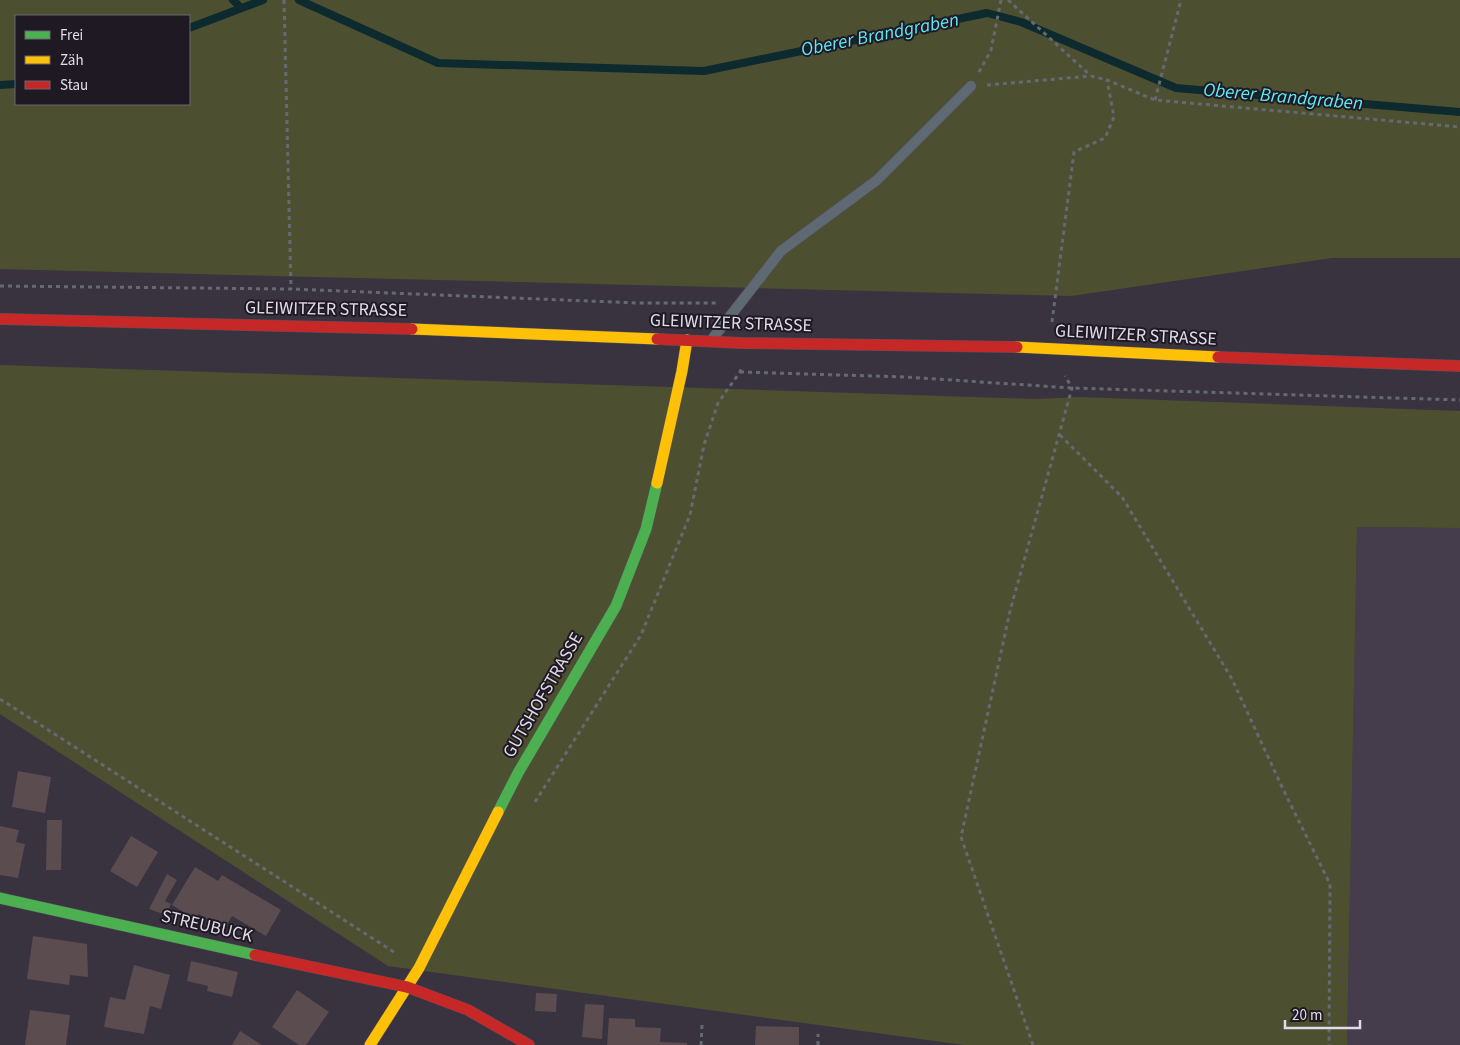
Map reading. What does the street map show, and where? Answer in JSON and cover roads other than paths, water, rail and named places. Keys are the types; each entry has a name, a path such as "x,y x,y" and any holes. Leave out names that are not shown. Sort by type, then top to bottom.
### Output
{"main road":[{"name":"GLEIWITZER STRASSE","path":"0,319 455,330 741,343 1049,348 1460,366"},
{"name":"GUTSHOFSTRASSE","path":"370,1045 419,968 518,773 616,606 646,529 680,380 687,340"},
{"name":"STREUBUCK","path":"0,898 407,987 468,1010 529,1045"}],"lane":[{"path":"711,341 781,251 877,180 971,86"}],"waterway":[{"path":"233,0 241,8"},
{"name":"Oberer Brandgraben","path":"190,28 263,0"},
{"name":"Oberer Brandgraben","path":"299,0 438,63 704,71 987,13 1021,22 1176,88 1460,112"},
{"name":"Oberer Brandgraben","path":"0,85 15,84"}]}
